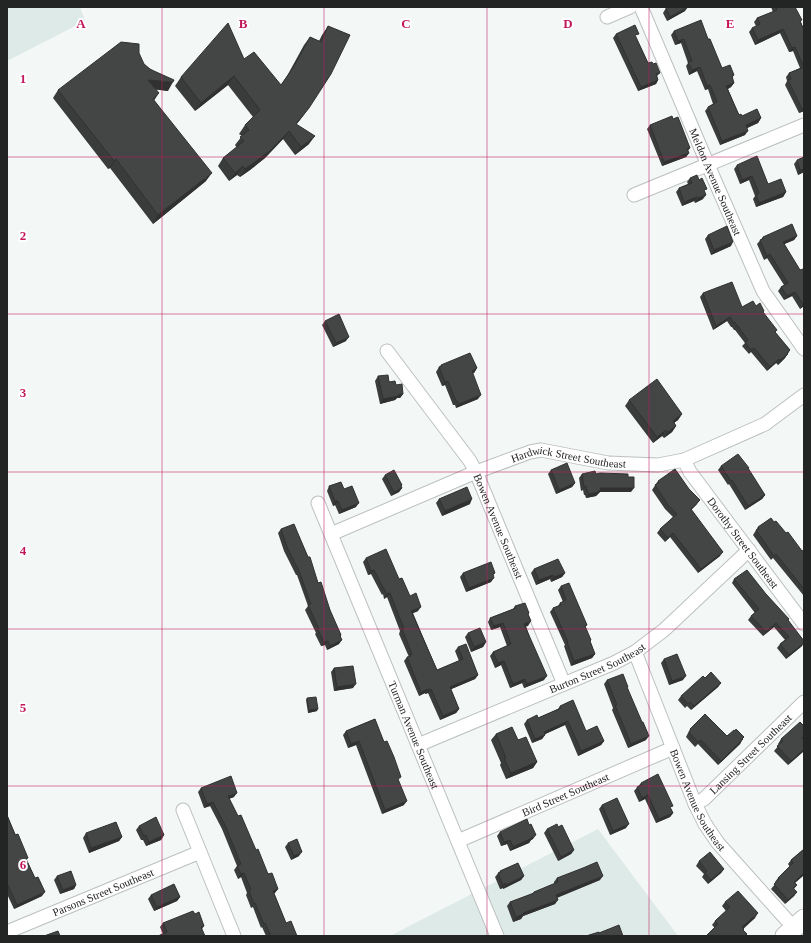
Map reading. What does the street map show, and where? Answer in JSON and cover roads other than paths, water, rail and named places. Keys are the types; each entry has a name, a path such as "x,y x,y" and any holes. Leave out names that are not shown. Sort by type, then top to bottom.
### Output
{"street":[{"path":"607,17 630,7"},
{"name":"Meldon Avenue Southeast","path":"641,7 762,292 804,349"},
{"path":"634,195 804,125"},
{"name":"Bowen Avenue Southeast","path":"387,350 470,461 476,472 564,684"},
{"name":"Hardwick Street Southeast","path":"331,534 476,472 530,452 541,450 608,463 658,465 684,460 765,424 804,395"},
{"name":"Dorothy Street Southeast","path":"684,460 690,472 804,624"},
{"name":"Turman Avenue Southeast","path":"318,503 497,936"},
{"name":"Burton Street Southeast","path":"418,745 614,663 635,652 664,630 749,550"},
{"name":"Bowen Avenue Southeast","path":"635,652 695,804 705,824 718,843 795,928"},
{"name":"Lansing Street Southeast","path":"695,804 704,799 804,702"},
{"name":"Bird Street Southeast","path":"458,842 673,748"},
{"path":"183,810 234,936"},
{"name":"Parsons Street Southeast","path":"7,932 200,852"}]}
